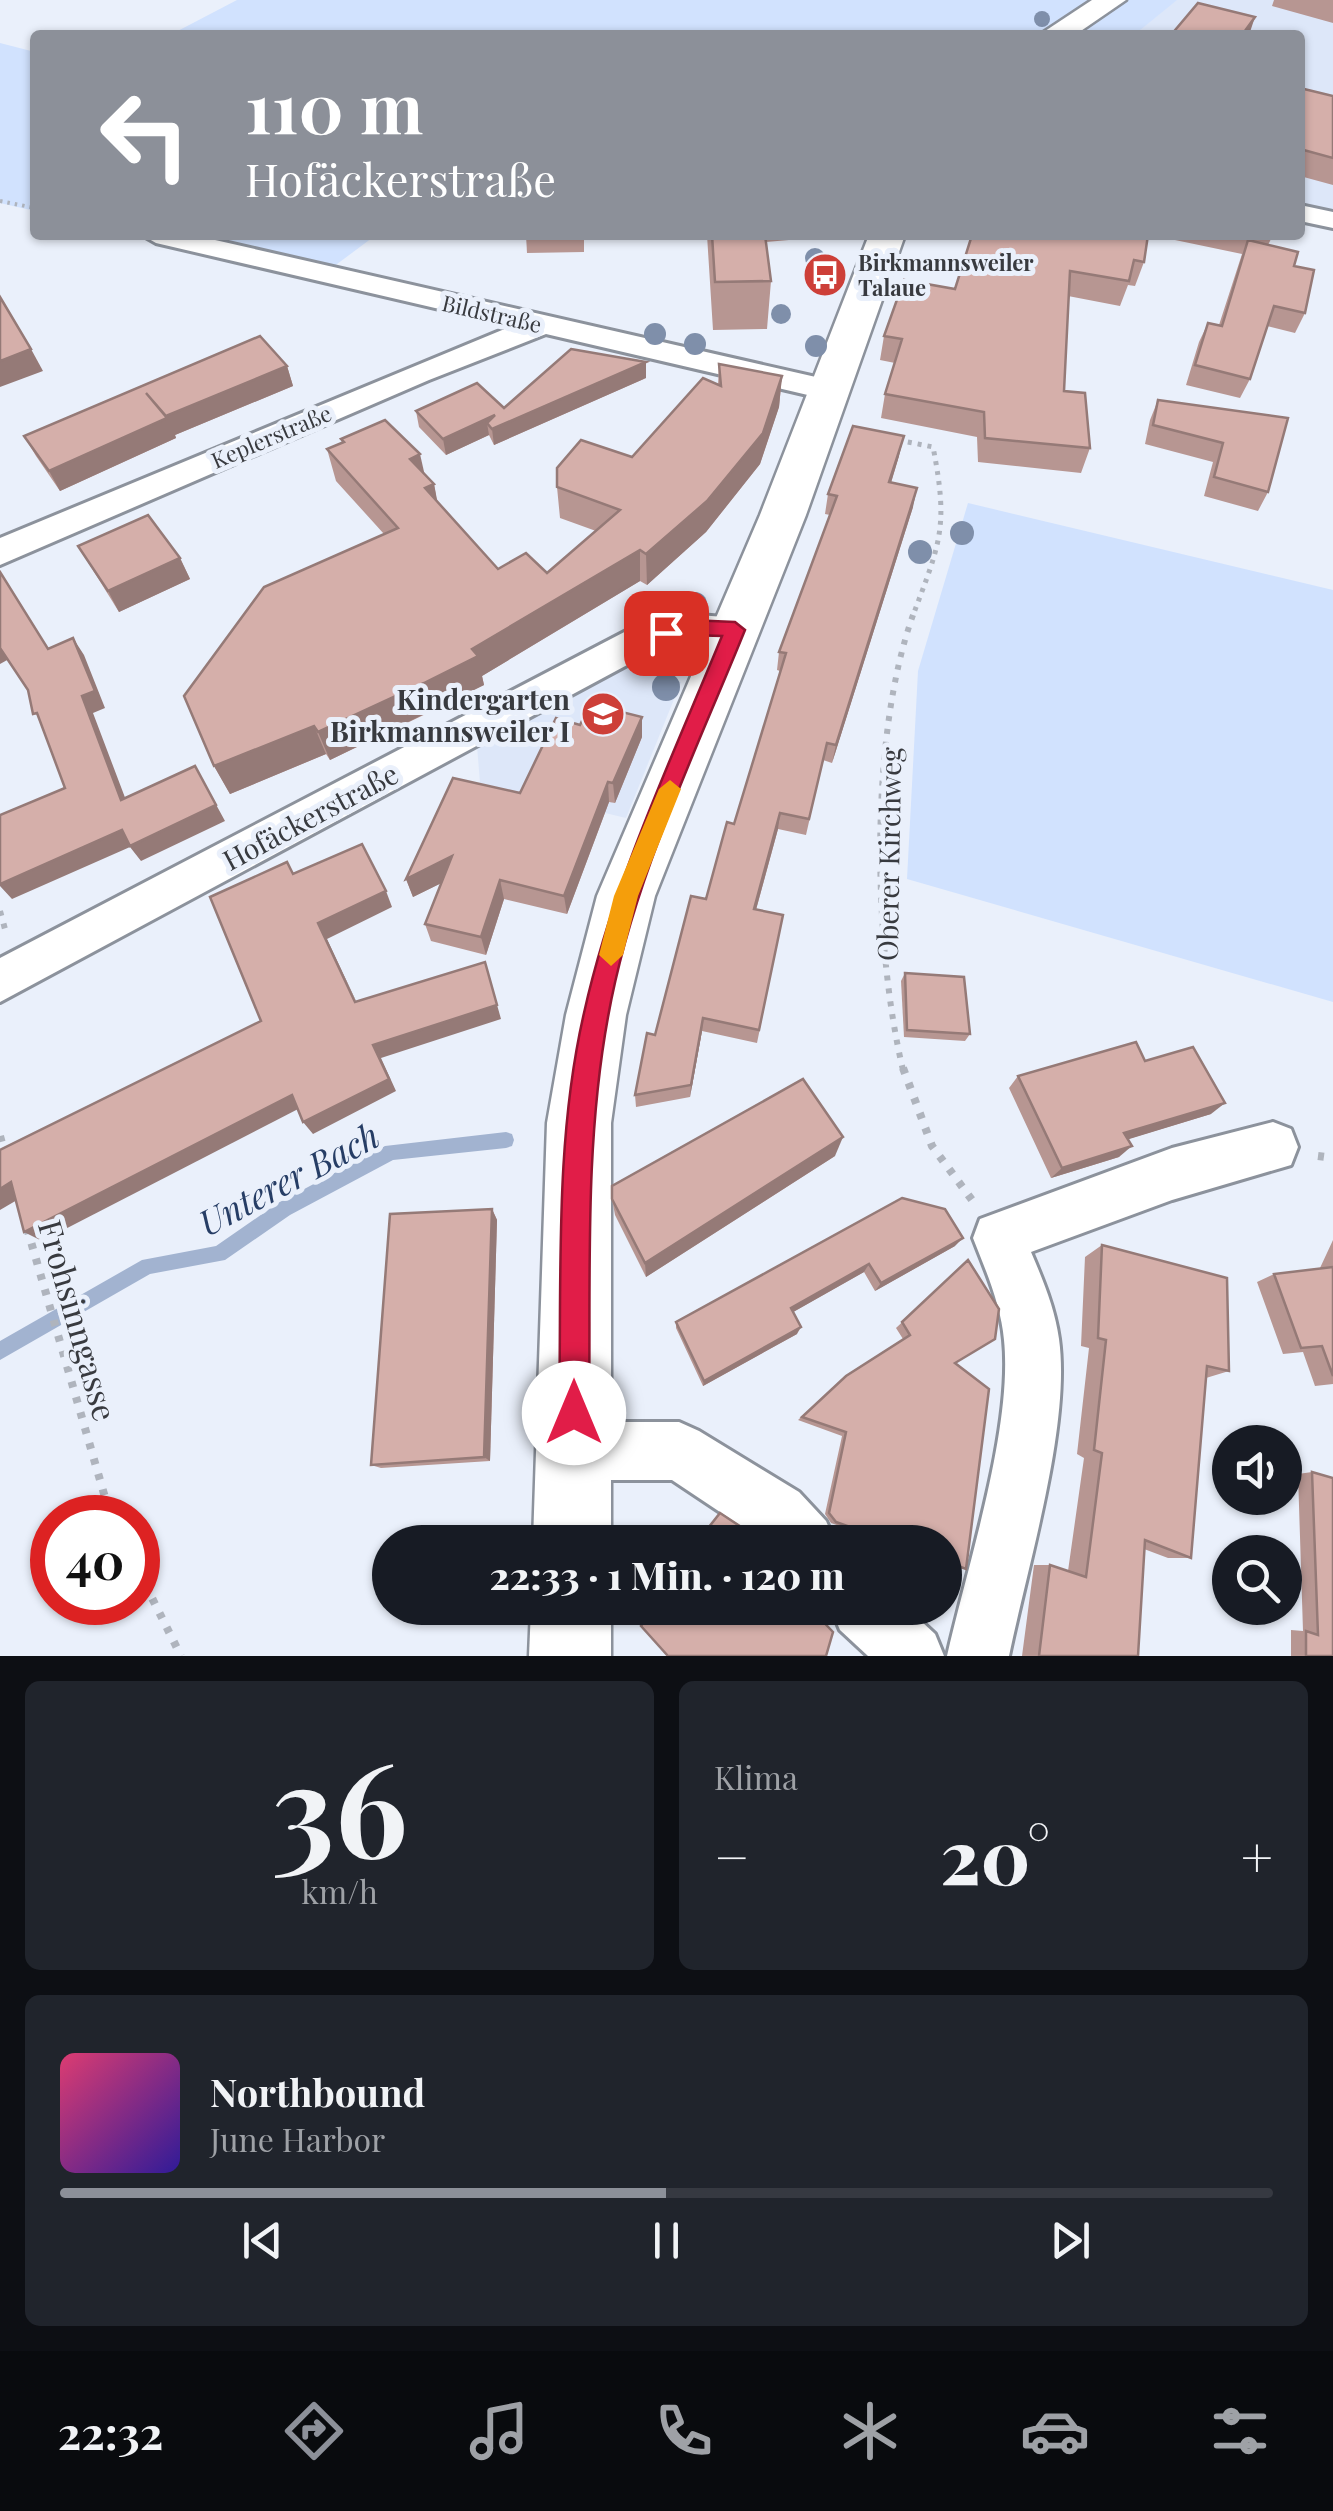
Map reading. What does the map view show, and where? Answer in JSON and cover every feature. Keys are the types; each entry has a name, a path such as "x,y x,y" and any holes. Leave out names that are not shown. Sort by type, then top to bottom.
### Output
{"street":[{"path":"1062,30 1112,0"},
{"path":"1305,214 1333,220"},
{"name":"Bildstraße","path":"178,240 543,325 824,407"},
{"path":"572,1525 579,1123 596,1015 626,896 782,515 885,240"},
{"name":"Keplerstraße","path":"0,552 418,373 543,325"},
{"name":"Hofäckerstraße","path":"0,981 645,638 688,628 735,630"},
{"path":"978,1656 1032,1406 1032,1340 1022,1294 1000,1238 1172,1174 1273,1147"},
{"path":"574,1451 679,1451 778,1513 789,1525"},
{"path":"570,1656 571,1625"},
{"path":"880,1625 913,1656"}],"path":[{"path":"0,201 30,207"},
{"name":"Oberer Kirchweg","path":"824,407 933,448 945,513 940,544 905,640 893,716 883,802 884,972 896,1044 928,1138 1000,1238"},
{"path":"0,1136 10,1172"},
{"name":"Frohsinngasse","path":"21,1208 104,1495"},
{"path":"160,1614 181,1656"}],"shaded area":[{"path":"237,0 1177,0 1140,30 180,30"},
{"path":"1150,0 1333,0 1333,210 1305,204 1305,30 1106,30"},
{"path":"0,43 30,51 30,210 0,203"},
{"path":"164,240 369,240 321,276"},
{"path":"968,503 1333,590 1333,1002 907,879 918,671"},
{"name":"Kindergarten Birkmannsweiler I","path":"626,667 681,682 626,818 480,783 477,746"}],"building":[{"path":"1198,3 1255,17 1246,30 1175,30"},
{"path":"1305,89 1333,96 1333,158 1305,150"},
{"path":"712,240 766,240 771,281 715,282"},
{"path":"970,240 1147,240 1144,262 1134,260 1129,281 1070,271 1064,391 1085,393 1090,448 985,438 984,412 885,394 902,339 884,336 904,280 955,289"},
{"path":"1248,240 1298,252 1294,266 1314,270 1305,313 1274,306 1250,379 1195,365 1208,323 1222,326"},
{"path":"0,297 31,349 0,361"},
{"path":"260,336 287,366 166,416 146,393 167,418 49,471 24,436"},
{"path":"571,349 646,362 492,429 487,423 495,415 443,439 416,411 477,383 504,408"},
{"path":"719,364 782,376 763,433 707,501 646,554 640,550 472,649 478,656 424,683 318,732 314,726 214,766 184,696 264,587 398,528 327,449 385,420 420,454 410,459 434,484 425,488 498,569 526,553 547,573 620,510 557,487 557,468 581,440 632,457 703,378 721,386"},
{"path":"1158,400 1288,418 1268,492 1214,477 1223,443 1153,425"},
{"path":"853,426 904,436 889,482 917,488 836,745 827,743 809,819 780,813 754,909 783,915 759,1030 703,1018 691,1085 635,1095 647,1033 655,1035 691,896 706,899 727,822 734,824 786,653 779,652 837,496 828,494"},
{"path":"148,515 180,558 108,591 78,546"},
{"path":"0,572 48,649 73,638 95,691 82,696 121,800 195,766 216,805 130,846 122,830 0,884 0,815 65,788 37,713 33,714 28,690 0,648"},
{"path":"590,704 642,717 613,783 608,782 564,896 500,880 481,937 425,924 452,856 406,879 453,778 520,793 556,718 580,725"},
{"path":"362,844 386,891 318,923 355,1002 485,962 497,1005 373,1045 389,1079 303,1122 292,1095 24,1232 11,1182 0,1189 0,1150 261,1021 210,897 287,862 293,874"},
{"path":"905,973 964,977 970,1034 907,1030"},
{"path":"1136,1042 1145,1061 1193,1047 1225,1103 1124,1133 1132,1146 1062,1168 1018,1076"},
{"path":"803,1079 843,1137 645,1263 612,1199 612,1186"},
{"path":"902,1198 945,1209 963,1238 881,1283 869,1264 791,1308 801,1327 704,1381 676,1322"},
{"path":"492,1209 484,1457 371,1465 390,1214"},
{"path":"1102,1245 1227,1278 1229,1371 1207,1366 1191,1558 1145,1540 1138,1656 1039,1656 1050,1565 1086,1577 1102,1453 1094,1450 1106,1340 1098,1338"},
{"path":"968,1260 999,1309 995,1339 955,1363 989,1389 966,1569 962,1567 962,1525 836,1522 829,1513 846,1432 802,1417 846,1376 910,1335 902,1322"},
{"path":"1333,1267 1333,1376 1322,1346 1301,1348 1274,1274"},
{"path":"1312,1472 1333,1478 1333,1656 1306,1656 1306,1631 1318,1635"},
{"path":"720,1513 738,1525 710,1525"},
{"path":"826,1625 833,1632 826,1656 668,1656 641,1626"}],"waterway":[{"name":"Unterer Bach","path":"0,1351 148,1266 219,1254 284,1209 391,1152 506,1140"}],"slow traffic":[{"path":"611,955 626,896 670,789"}],"place":[{"name":"Birkmannsweiler Talaue","path":"825,275"},
{"name":"Kindergarten Birkmannsweiler I","path":"603,714"}],"route":[{"path":"574,1413 579,1123 596,1015 626,896 735,630 688,628 666,633"}]}
